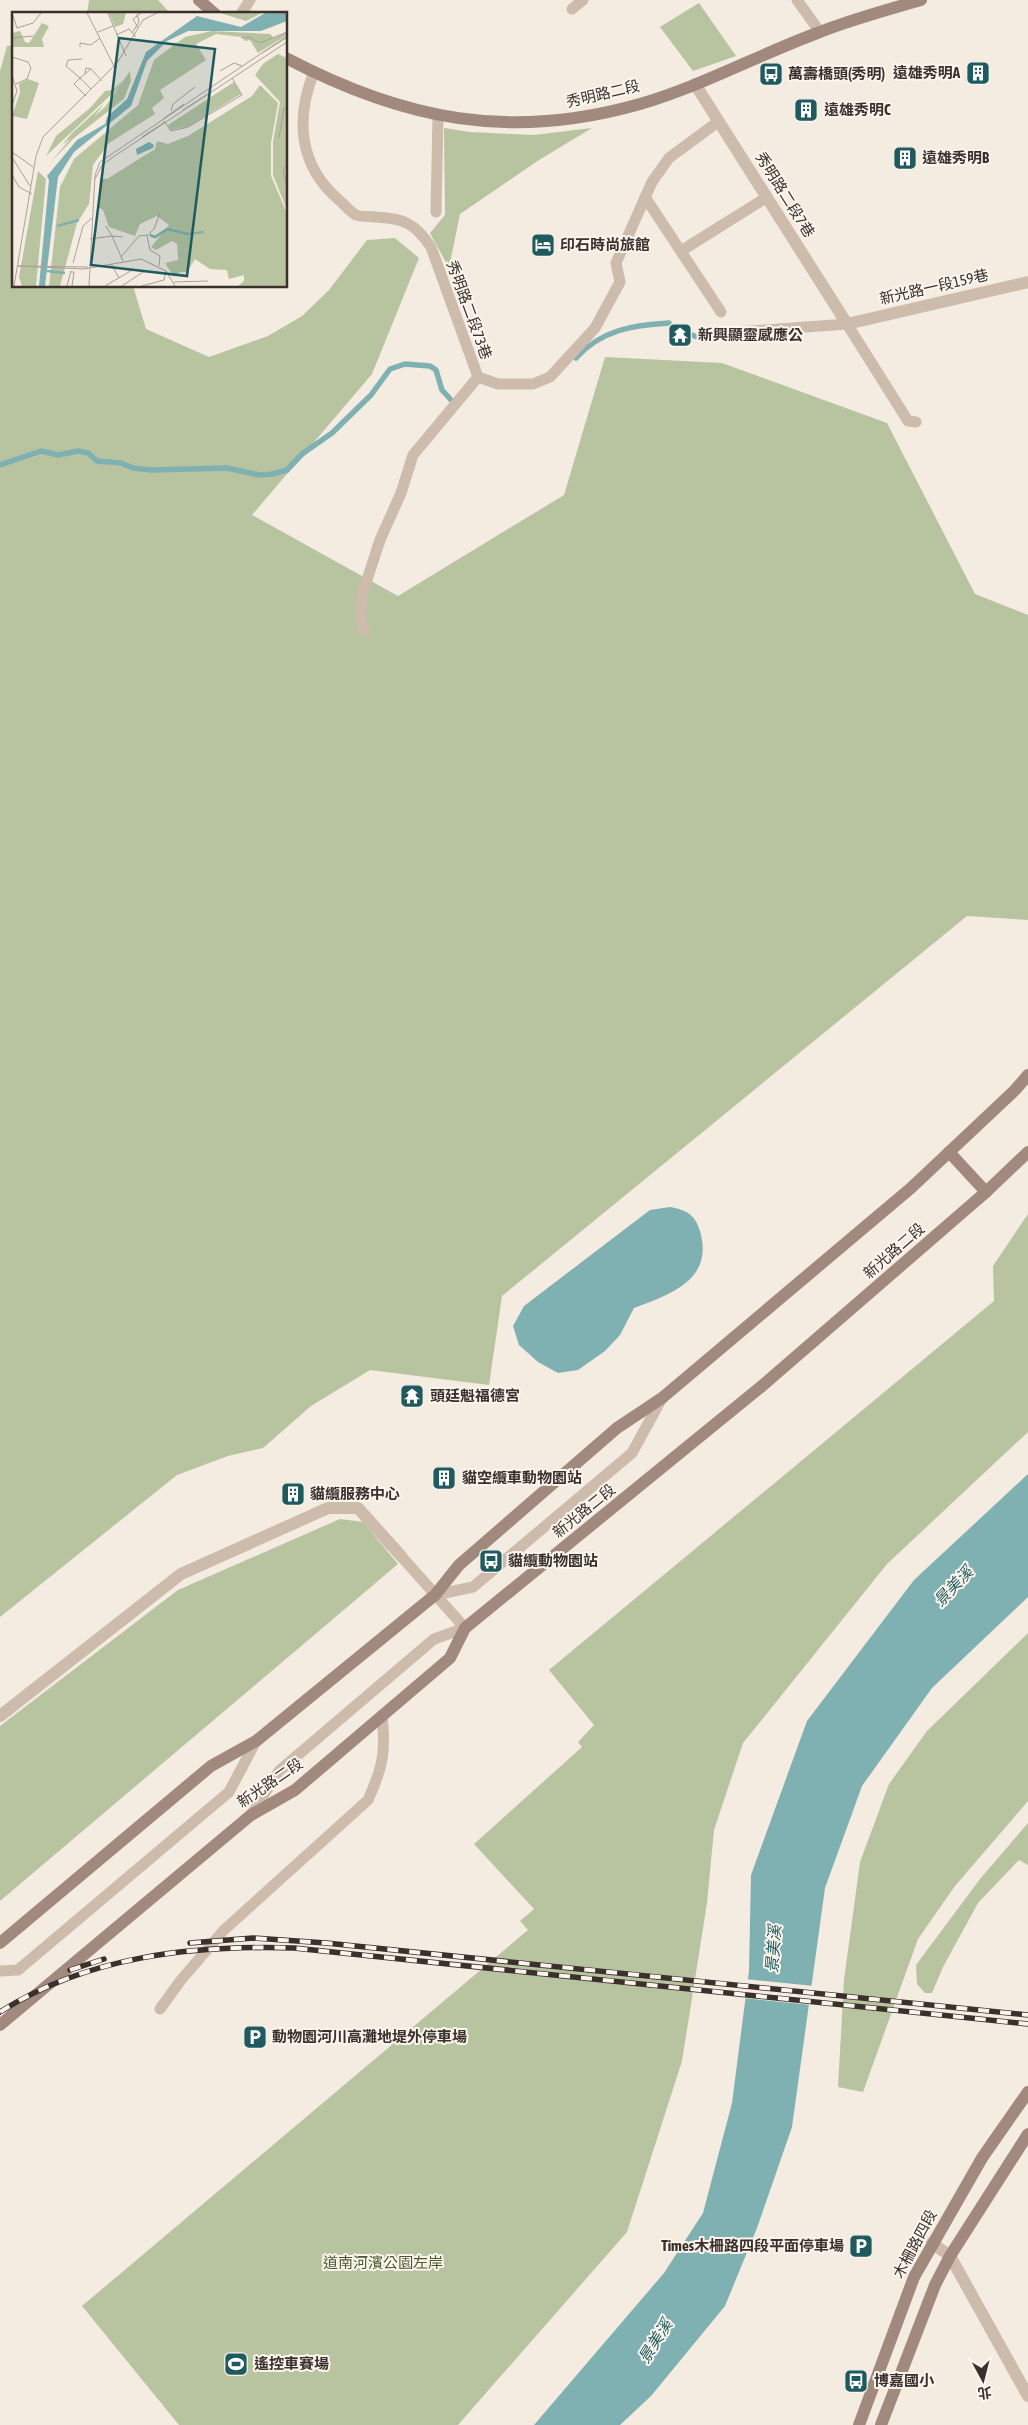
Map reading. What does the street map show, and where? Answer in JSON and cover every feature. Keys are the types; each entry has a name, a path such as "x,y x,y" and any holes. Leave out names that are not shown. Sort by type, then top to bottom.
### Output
{"street":[{"path":"199,0 214,12"},
{"name":"秀明路二段","path":"288,59 364,94 438,116 513,123 580,118 643,103 695,84 820,32 921,0"},
{"name":"秀明路二段7巷","path":"695,84 847,324"},
{"name":"新光路一段159巷","path":"847,324 1028,282"},
{"path":"0,1943 211,1766 256,1741 435,1595 459,1565 617,1428 662,1398 911,1188 1015,1090 1028,1075"},
{"path":"949,1152 986,1192"},
{"name":"新光路二段","path":"0,2025 251,1815 295,1790 450,1658 465,1628 762,1386 986,1192 1028,1152"},
{"path":"0,1716 181,1574 328,1508 358,1508 401,1556"},
{"name":"木柵路四段","path":"859,2425 906,2296 932,2243 982,2158 1028,2092"},
{"path":"881,2425 927,2302 950,2256 1028,2134"},
{"path":"932,2243 950,2256 1028,2396"}],"lane":[{"path":"241,12 250,0"},
{"path":"572,9 583,0"},
{"path":"797,0 820,32"},
{"name":"秀明路二段73巷","path":"314,72 304,96 303,116 306,146 317,178 329,192 356,216 399,218 421,232 431,247 478,377 414,455 401,493 380,540 363,592 360,612 364,630"},
{"path":"436,212 438,116"},
{"path":"478,377 498,384 533,384 550,377 596,328 620,282 616,263 652,182 669,158 719,121"},
{"path":"645,197 720,312"},
{"path":"681,251 767,197"},
{"path":"847,324 908,421 916,422"},
{"name":"新光路一段159巷","path":"722,333 847,324"},
{"path":"435,1595 473,1587 632,1453 662,1398"},
{"path":"251,1815 279,1771 434,1640 465,1628 401,1556"},
{"path":"160,2009 181,1980 224,1930 368,1800 379,1774 386,1744 382,1715"},
{"path":"0,1971 18,1970 229,1792 256,1741"}],"green space":[{"path":"89,0 158,0 169,12 87,12"},
{"path":"699,3 736,56 693,71 660,27"},
{"path":"12,45 12,288 134,288 146,329 209,357 268,336 302,316 329,290 367,240 395,238 419,258 372,374 252,515 398,596 564,495 605,357 722,363 887,423 975,594 1028,615 1028,920 967,916 502,1296 489,1385 370,1370 311,1406 263,1448 228,1456 177,1475 0,1617 0,71 7,46"},
{"path":"444,128 470,132 534,135 592,128 539,160 460,214 449,268 430,233 445,215"},
{"name":"道南河濱公園左岸","path":"1028,1214 1028,1432 887,1564 743,1743 714,1830 707,1903 682,2061 627,2232 458,2425 179,2425 82,2306 528,1930 520,1921 534,1909 474,1844 582,1747 578,1742 594,1725 549,1670 994,1301 993,1266"},
{"path":"340,1519 363,1522 398,1564 0,1901 0,1726 178,1590"},
{"path":"1028,1633 1028,1801 955,1886 918,1939 863,2092 838,2087 844,1980 860,1862 889,1784 927,1731"},
{"path":"1028,1823 1028,1865 1019,1860 978,1903 943,1967 932,1993 925,1993 917,1984 916,1965 980,1879"}],"water":[{"path":"670,1207 681,1210 693,1217 700,1231 703,1248 701,1262 695,1273 686,1283 662,1297 634,1308 620,1335 605,1351 578,1370 558,1373 538,1362 519,1345 513,1326 524,1306 650,1210"},
{"name":"景美溪","path":"1028,1474 1028,1597 932,1688 862,1786 825,1888 792,2127 757,2228 725,2306 651,2396 620,2425 534,2425 664,2273 703,2213 732,2103 749,1971 751,1875 807,1721 914,1580"}],"pier":[{"path":"745,1979 814,1986 811,2005 743,1998"}],"waterway":[{"path":"576,358 596,341 607,335 643,325 669,323"},
{"path":"692,335 705,340 714,340"},
{"path":"0,465 41,451 58,455 78,451 88,453 97,461 121,463 133,468 152,470 227,468 259,475 272,474 287,470 302,454 332,433 371,395 390,369 405,364 430,366 436,370 442,390 452,401"}],"railway":[{"path":"190,1943 253,1938 326,1943 1028,2015"},
{"path":"0,2012 34,1993 69,1978 105,1966 179,1952 217,1949 294,1948 1028,2024"},
{"path":"70,1970 104,1959"}],"place":[{"name":"遠雄秀明A","path":"978,73"},
{"name":"萬壽橋頭(秀明)","path":"771,74"},
{"name":"遠雄秀明C","path":"806,110"},
{"name":"遠雄秀明B","path":"905,158"},
{"name":"印石時尚旅館","path":"543,245"},
{"name":"新興顯靈感應公","path":"680,335"},
{"name":"頭廷魁福德宮","path":"412,1396"},
{"name":"貓空纜車動物園站","path":"444,1478"},
{"name":"貓纜服務中心","path":"293,1494"},
{"name":"貓纜動物園站","path":"491,1561"},
{"name":"動物園河川高灘地堤外停車場","path":"255,2037"},
{"name":"Times木柵路四段平面停車場","path":"861,2246"},
{"name":"遙控車賽場","path":"236,2364"},
{"name":"博嘉國小","path":"856,2381"}]}
